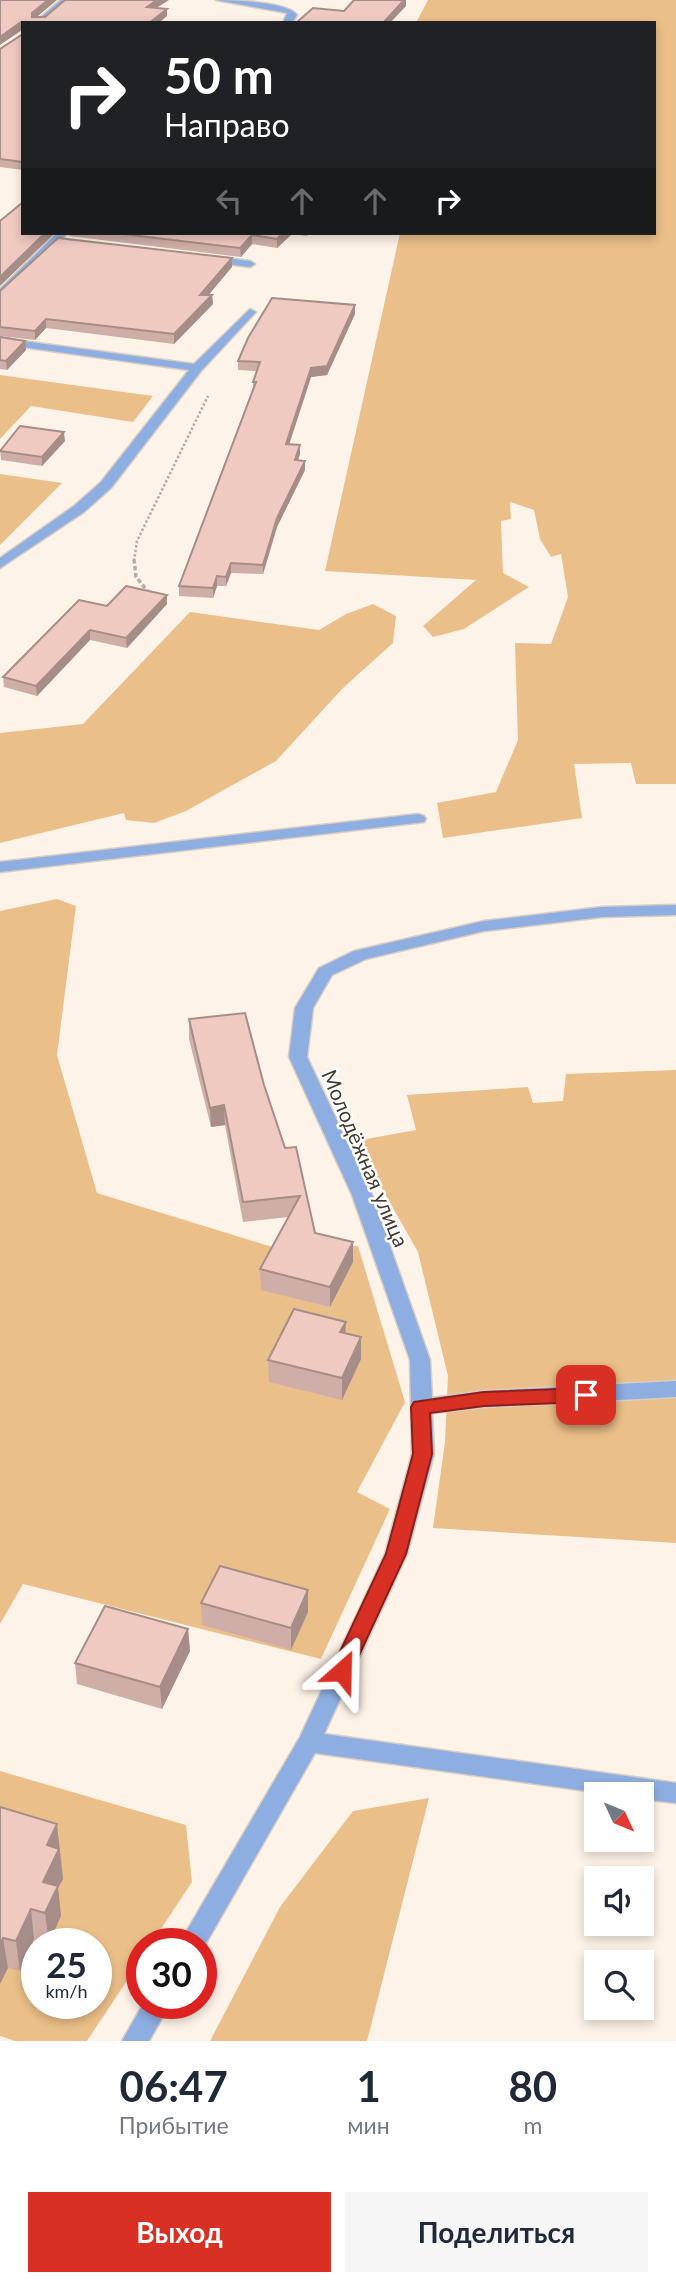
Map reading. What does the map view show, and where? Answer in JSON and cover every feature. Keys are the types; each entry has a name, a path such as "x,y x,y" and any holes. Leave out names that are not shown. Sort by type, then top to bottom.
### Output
{"street":[{"path":"40,21 66,0"},
{"path":"220,0 290,11 293,15 288,21"},
{"path":"0,295 63,238"},
{"path":"195,257 250,264"},
{"path":"0,564 79,509 106,485 197,368 250,312"},
{"path":"0,341 197,368"},
{"path":"3,866 418,819"},
{"name":"Молодёжная улица","path":"201,1928 309,1742 396,1554 423,1454 419,1360 362,1195 298,1057 304,1008 325,972 360,955 484,926 602,912 676,910"},
{"path":"421,1407 484,1399 676,1389"},
{"path":"309,1742 676,1793"},
{"path":"135,2041 148,2019"}],"path":[{"path":"152,595 138,584 131,562 210,392"}],"shaded area":[{"path":"428,0 676,0 676,784 636,784 631,763 574,764 582,818 443,838 437,803 496,792 518,740 515,643 551,644 568,597 561,554 551,557 540,539 534,510 510,502 511,519 501,521 503,573 529,587 464,629 433,637 423,626 476,580 325,571 400,235 656,235 656,21 417,21"},
{"path":"0,375 153,396 133,422 31,406 0,439"},
{"path":"0,474 62,483 0,545"},
{"path":"373,604 396,616 393,643 343,688 276,761 186,811 154,823 126,820 124,813 0,843 0,733 83,724 190,612 319,630 346,614"},
{"path":"57,899 76,906 57,1055 97,1193 282,1250 358,1246 405,1402 357,1492 390,1509 321,1659 23,1584 0,1624 0,911"},
{"path":"676,1070 676,1543 433,1528 445,1442 448,1376 418,1252 355,1141 416,1130 407,1095 528,1087 533,1103 563,1101 566,1074"},
{"path":"0,1771 186,1825 192,1882 162,1928 126,1928 126,1982 112,2003 112,1928 21,1928 21,2019 102,2019 87,2041 15,2041 0,2036"},
{"path":"429,1798 367,2041 210,2041 280,1907 353,1811"}],"building":[{"path":"0,0 48,0 32,13 32,17 45,17 65,0 157,0 147,7 167,9 152,21 21,21 0,37"},
{"path":"354,0 404,0 385,21 298,21 313,8 344,11"},
{"path":"21,35 21,162 0,159 0,49"},
{"path":"21,204 21,235 43,235 0,277 0,221"},
{"path":"131,235 252,235 240,248"},
{"path":"252,235 281,235 277,239"},
{"path":"58,238 232,258 200,295 212,295 174,334 46,319 35,331 0,327 0,291"},
{"path":"272,298 355,305 327,366 311,368 286,444 300,445 295,460 305,461 277,518 263,565 231,563 226,577 217,576 213,588 179,586 256,382 253,382 260,362 238,361 248,338"},
{"path":"0,337 25,341 6,361 0,360"},
{"path":"20,426 64,432 42,457 0,451"},
{"path":"126,586 167,595 126,638 90,630 36,686 3,677 79,600 107,606"},
{"path":"245,1013 264,1085 285,1148 296,1147 315,1233 353,1242 330,1287 260,1269 300,1196 243,1202 224,1105 210,1108 189,1019"},
{"path":"294,1309 346,1322 340,1332 361,1337 342,1378 268,1360"},
{"path":"220,1566 308,1590 291,1628 201,1603"},
{"path":"105,1606 188,1629 160,1687 75,1663"},
{"path":"0,1807 57,1824 47,1845 59,1849 43,1882 58,1886 45,1913 31,1909 16,1941 3,1938 0,1945"}],"route":[{"path":"342,1671 396,1554 423,1454 421,1407 484,1399 586,1395"}]}
